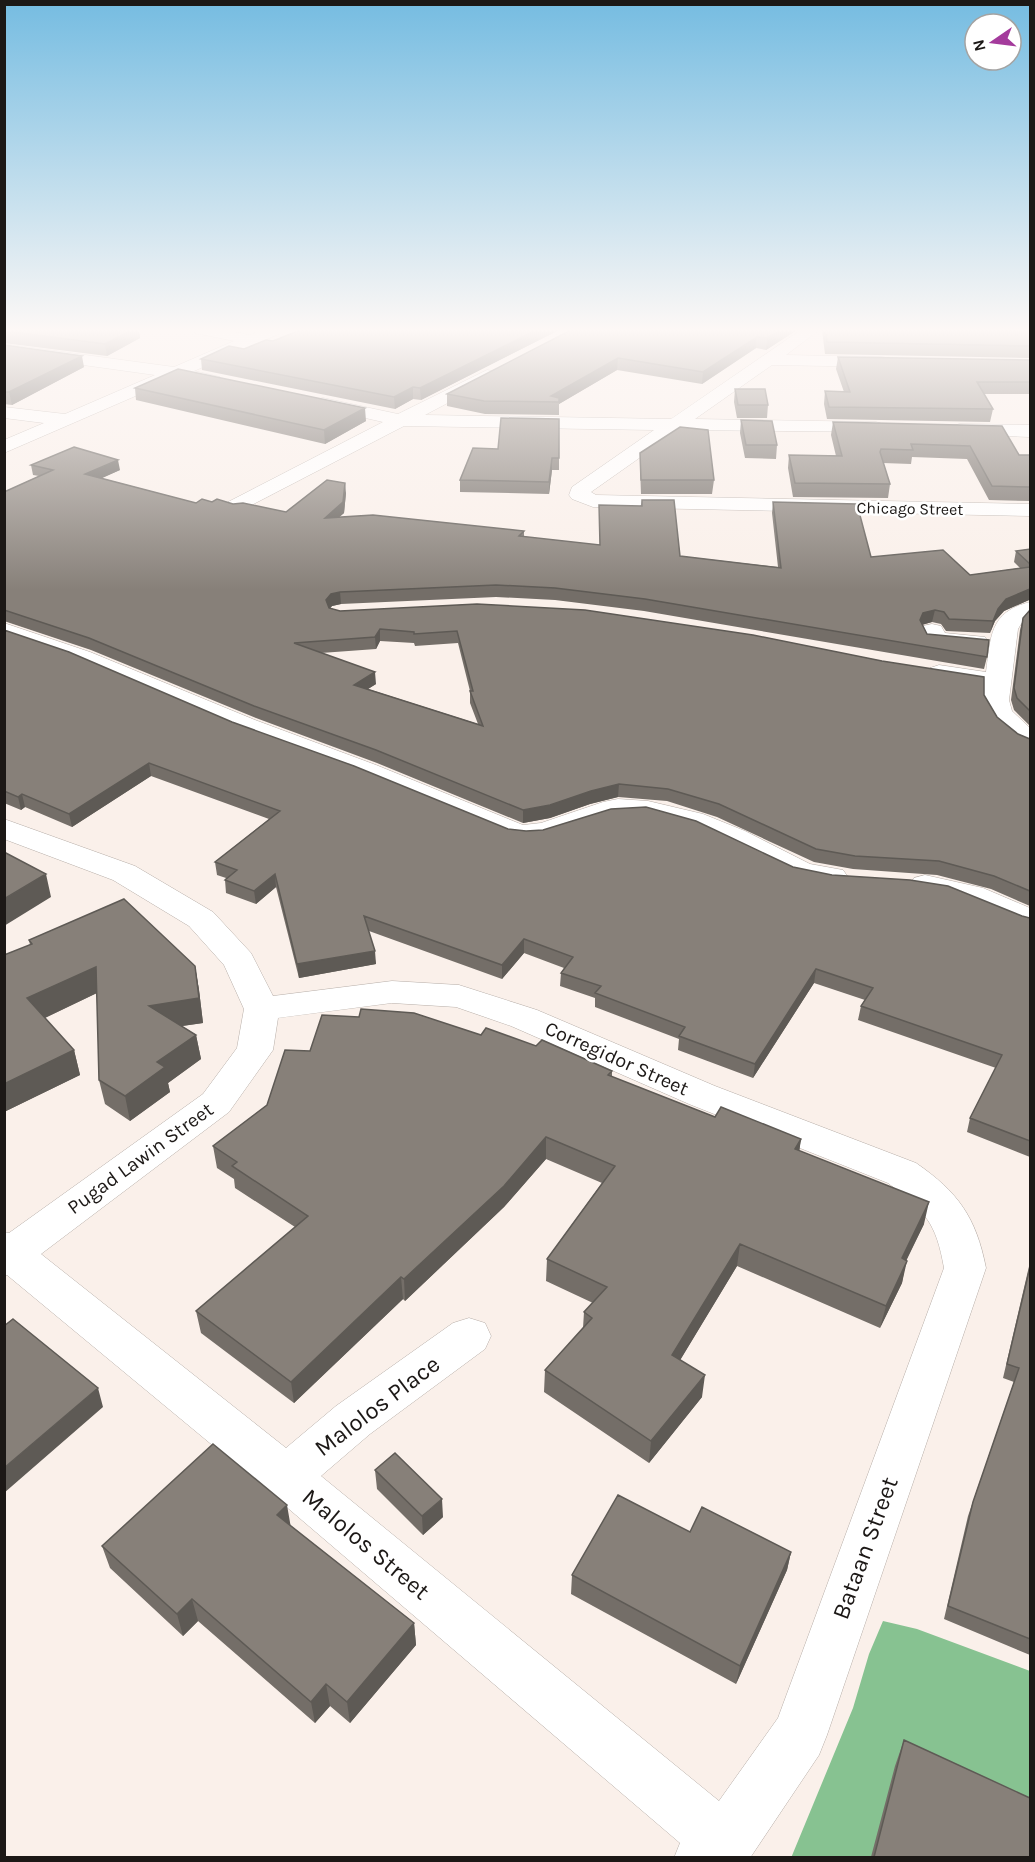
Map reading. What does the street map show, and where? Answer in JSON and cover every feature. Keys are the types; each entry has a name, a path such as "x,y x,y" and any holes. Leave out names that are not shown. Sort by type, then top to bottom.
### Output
{"street":[{"path":"43,417 68,420"},
{"path":"4,447 75,417"},
{"path":"387,417 402,420 889,428"},
{"path":"235,506 408,417"},
{"path":"678,424 688,417"},
{"name":"Chicago Street","path":"678,424 579,491 579,495 593,501 1030,510"},
{"path":"936,429 1030,431"},
{"path":"1030,609 1018,614 1007,624 1002,644 995,704 1000,714 1030,742"},
{"path":"4,630 81,657 245,726 366,771 519,834 535,835 551,831 590,813 607,808 635,808 688,820 745,843 800,871 858,881"},
{"path":"932,631 934,639 939,640 1002,644"},
{"path":"912,669 999,682"},
{"path":"4,828 124,873 201,919 239,961 262,1009"},
{"path":"896,884 937,886 972,895 1030,920"},
{"name":"Corregidor Street","path":"262,1009 392,992 459,996 524,1018 702,1095 902,1173 928,1192 947,1213"},
{"name":"Pugad Lawin Street","path":"7,1253 216,1104 255,1050 262,1009"},
{"name":"Bataan Street","path":"714,1850 799,1735 964,1268 960,1238 947,1213"},
{"name":"Malolos Street","path":"7,1253 286,1477 714,1850"},
{"name":"Malolos Place","path":"286,1477 353,1420 468,1336"}],"green space":[{"path":"883,1621 917,1629 1030,1671 1030,1857 791,1858 853,1708 869,1654"}],"building":[{"path":"265,417 348,417 324,430"},
{"path":"501,418 559,419 559,458 552,458 549,482 460,480 473,448 498,449"},
{"path":"741,420 772,421 777,445 746,445"},
{"path":"833,422 1002,426 1019,455 1030,455 1030,487 992,486 970,446 911,444 913,450 881,449 890,484 795,483 789,455 842,456"},
{"path":"680,427 708,430 714,480 641,480 640,453"},
{"path":"74,447 118,460 85,474 196,503 202,499 212,502 217,499 233,504 243,503 286,512 327,480 345,483 343,502 325,518 373,515 524,531 519,536 600,545 599,505 642,506 642,500 674,500 680,556 781,568 773,502 857,504 871,557 943,550 970,575 1030,567 1030,589 1006,599 998,609 993,621 949,619 944,612 935,610 923,613 920,620 927,634 989,640 987,657 645,599 555,588 496,585 340,592 331,594 326,600 329,608 340,611 477,604 585,610 753,635 882,661 984,677 984,695 997,717 1018,734 1030,739 1030,891 994,876 939,861 855,856 816,849 719,804 668,789 619,784 550,805 523,810 376,750 254,706 89,638 4,610 4,492 53,470 31,465","holes":["380,629 414,632 414,634 457,631 473,691 470,691 483,726 354,685 375,672 294,643 375,637"]},
{"path":"1030,549 1030,564 1016,551"},
{"path":"1030,610 1030,711 1017,698 1014,688 1023,618"},
{"path":"4,630 69,652 232,722 354,766 508,829 543,830 611,809 646,807 696,821 793,867 832,875 910,880 948,886 1030,918 1030,1141 970,1118 1002,1055 861,1006 873,988 816,969 755,1064 679,1036 685,1027 595,993 601,986 561,973 573,957 524,939 502,965 364,916 375,951 297,964 275,874 254,891 225,880 237,870 215,862 280,811 149,763 69,814 22,794 18,797 4,791"},
{"path":"4,852 46,874 4,899"},
{"path":"124,899 195,966 199,998 149,1006 196,1035 157,1062 165,1067 125,1096 99,1080 96,967 27,998 74,1050 4,1084 4,955 32,944 29,940"},
{"path":"361,1009 414,1013 481,1035 486,1028 536,1046 542,1040 612,1071 608,1075 715,1117 721,1107 801,1139 795,1149 929,1202 902,1258 907,1261 886,1306 740,1244 672,1355 705,1375 651,1441 545,1370 592,1318 584,1312 607,1287 547,1259 615,1166 546,1137 504,1186 404,1279 401,1277 291,1382 196,1311 308,1216 232,1166 237,1162 213,1146 267,1105 285,1050 310,1051 322,1015 359,1017"},
{"path":"1030,1267 1030,1639 948,1606 973,1502 1019,1368 1007,1364"},
{"path":"13,1319 98,1388 4,1468 4,1326"},
{"path":"213,1444 287,1505 277,1515 414,1623 347,1702 326,1684 311,1702 192,1599 177,1614 102,1546"},
{"path":"395,1453 442,1499 422,1516 375,1470"},
{"path":"618,1495 690,1532 702,1507 791,1552 740,1666 572,1575"},
{"path":"904,1740 1030,1798 1030,1857 874,1857"}]}
